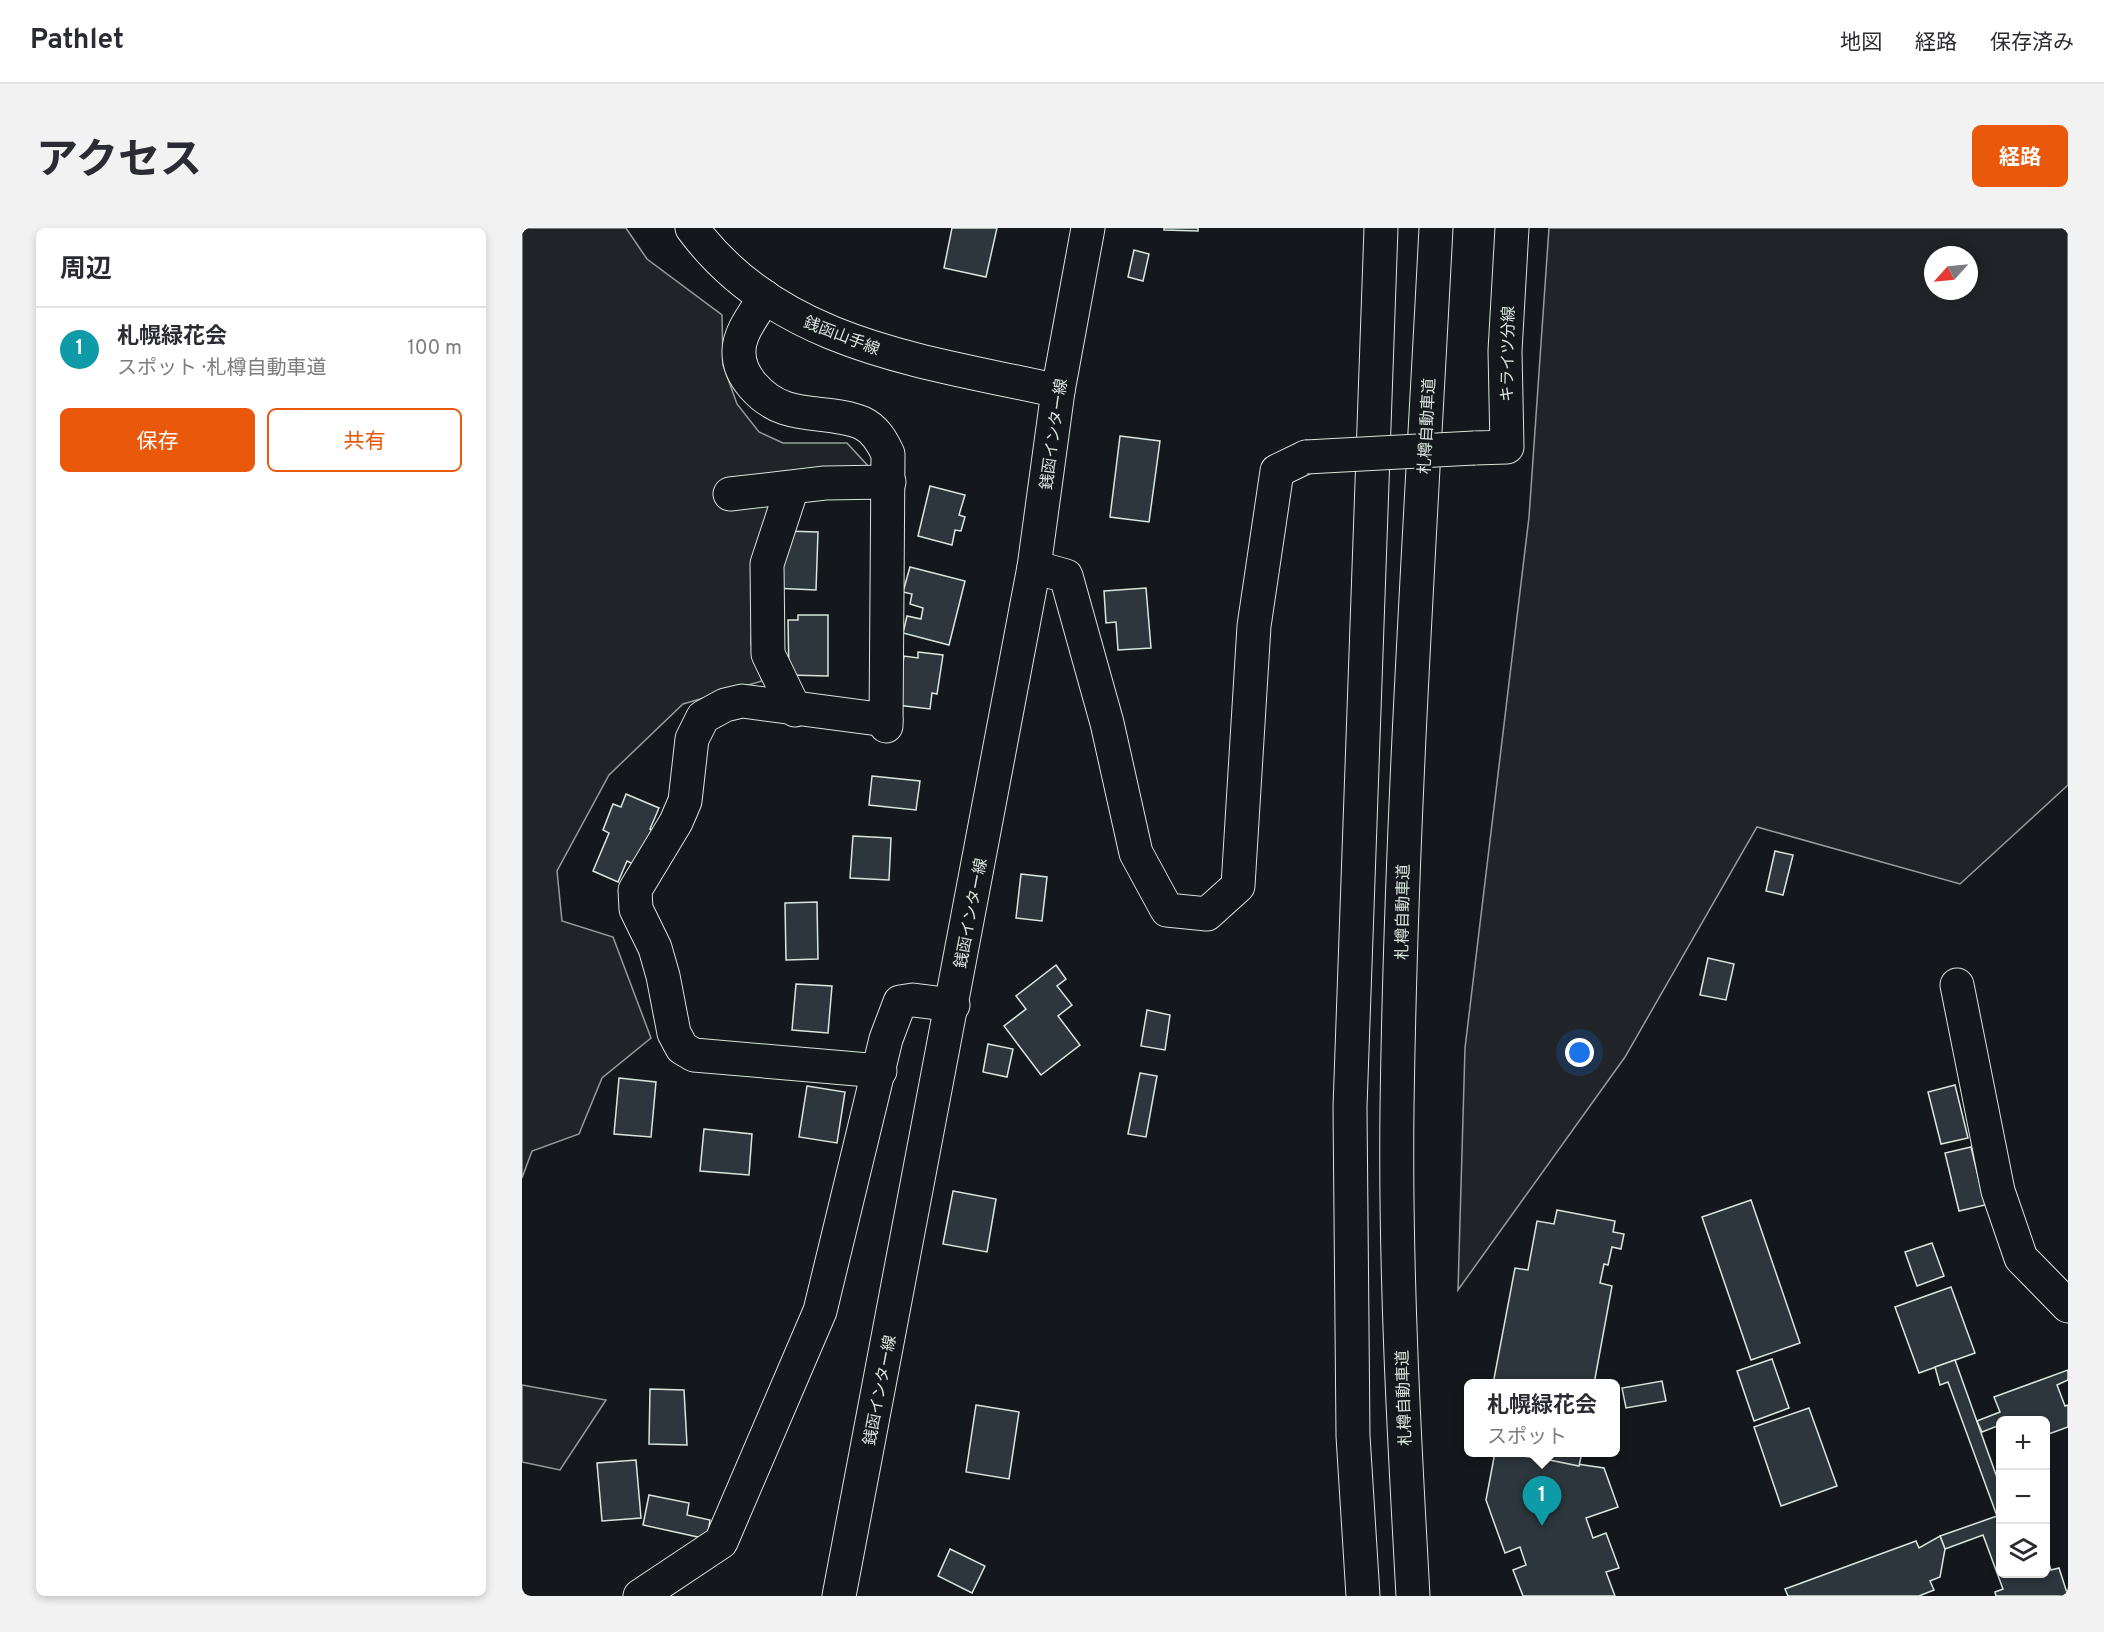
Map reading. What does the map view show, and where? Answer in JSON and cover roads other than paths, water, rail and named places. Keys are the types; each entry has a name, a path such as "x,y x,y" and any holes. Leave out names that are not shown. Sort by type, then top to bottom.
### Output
{"main road":[{"name":"銭函山手線","path":"692,228 744,285 800,319 868,348 1058,391"},
{"name":"銭函インター線","path":"839,1596 953,1005 1034,567 1058,391 1088,228"},
{"path":"1364,228 1366,317 1377,397"},
{"path":"1363,1596 1353,1436 1350,1107 1377,397 1381,228"},
{"name":"札樽自動車道","path":"1413,1596 1404,1432 1397,1111 1404,824 1436,228"},
{"name":"キライツ分線","path":"1034,567 1066,576 1107,723 1136,853 1167,910 1207,914 1238,886 1254,626 1276,471 1306,457 1507,447 1505,351 1512,228"},
{"path":"765,297 745,329 739,350 742,369 751,384 763,396 784,408 861,422 872,429 888,454 886,723 742,701 725,705 703,717 692,739 685,801 676,822 635,891 636,909 655,948 671,1009 674,1033 682,1048 694,1055 880,1071"},
{"path":"730,494 825,483 889,482"},
{"path":"792,488 767,564 768,654 795,710"},
{"path":"1957,985 1998,1191 2017,1247 2021,1258 2068,1306"},
{"path":"640,1596 721,1542 820,1311 886,1039 900,1002 913,1000 953,1005"}],"place":[{"name":"札幌緑花会","path":"1542,1526"}]}
